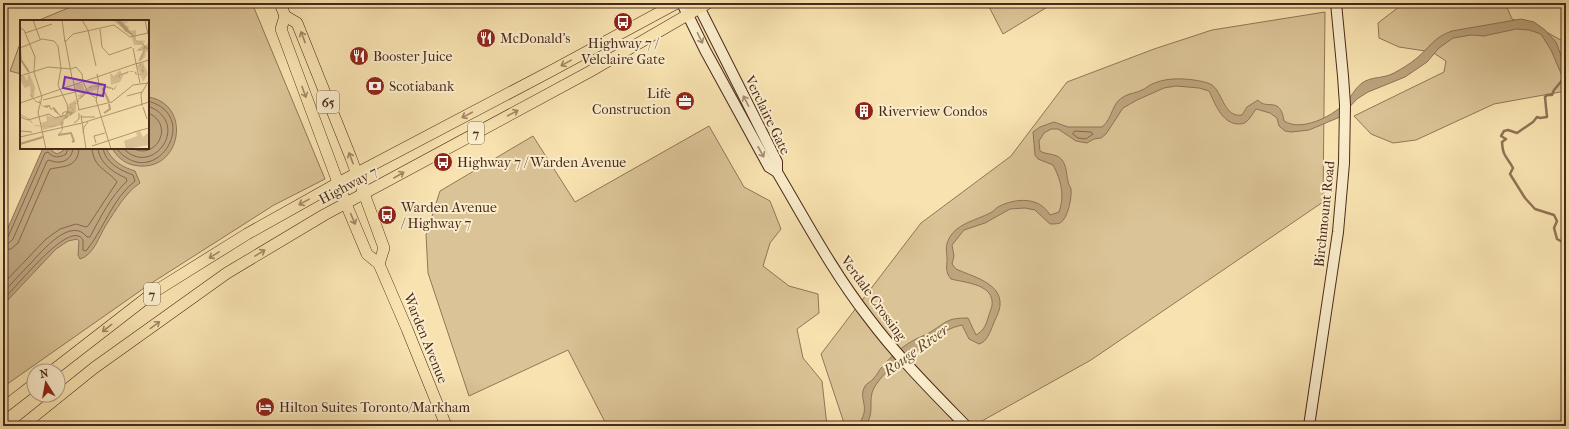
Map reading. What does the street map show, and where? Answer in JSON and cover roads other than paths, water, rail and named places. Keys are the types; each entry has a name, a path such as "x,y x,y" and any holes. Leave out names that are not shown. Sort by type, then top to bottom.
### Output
{"main road":[{"name":"Warden Avenue","path":"280,3 285,16 281,30 346,204 367,254 379,264 446,425"},
{"name":"Highway 7","path":"62,363 154,292 247,234 338,183 677,3"},
{"name":"Verclaire Gate","path":"682,3 705,50 769,167 777,172 778,162 766,140 702,5"},
{"name":"Birchmount Road","path":"1309,426 1338,232 1344,163 1345,105 1336,3"},
{"name":"Highway 7","path":"22,426 94,368 227,274 324,215 589,72 702,5"},
{"name":"Warden Avenue","path":"285,16 297,22 365,194 384,248 379,264"},
{"name":"Verdale Crossing","path":"777,172 814,236 867,317 906,364 966,426"},
{"path":"3,408 26,390"}],"water":[{"name":"Rouge River","path":"1521,19 1534,22 1545,30 1556,42 1566,69 1566,85 1551,50 1541,34 1529,30 1516,29 1484,36 1471,35 1453,38 1439,48 1427,62 1405,77 1368,92 1357,99 1340,117 1309,130 1291,132 1285,131 1279,126 1277,118 1270,113 1256,109 1245,123 1237,124 1227,120 1223,116 1216,106 1209,91 1199,88 1176,86 1164,88 1123,108 1106,134 1101,138 1094,139 1087,143 1076,141 1058,129 1051,129 1044,133 1039,141 1040,151 1057,156 1062,160 1066,168 1068,183 1071,189 1070,202 1063,221 1056,224 1050,224 1035,210 1025,208 1010,209 985,223 964,230 952,245 954,256 952,264 956,269 984,281 996,291 999,297 1000,305 991,331 984,341 979,344 969,339 962,325 954,327 941,333 898,362 878,381 874,388 871,397 870,416 865,426 857,426 864,414 863,391 865,386 873,379 890,358 902,348 911,341 929,333 943,323 951,320 968,318 976,335 985,326 992,306 992,299 989,293 978,286 951,279 947,272 946,250 948,241 955,230 966,223 991,213 998,207 1012,202 1026,200 1040,204 1050,215 1059,212 1062,194 1056,171 1053,165 1038,159 1035,155 1033,132 1040,127 1054,122 1068,127 1102,127 1106,124 1114,106 1120,99 1145,89 1155,83 1177,79 1206,82 1212,85 1216,89 1227,109 1236,115 1242,115 1247,107 1258,100 1262,103 1280,108 1284,121 1291,124 1299,125 1316,122 1332,114 1338,109 1362,83 1370,79 1394,73 1417,58 1436,39 1446,33"},
{"path":"149,97 163,102 172,112 176,124 176,138 171,150 162,160 149,166 133,165 126,163 113,149 149,149"},
{"path":"43,149 51,149 57,154 63,151 64,149 106,149 111,157 118,163 135,171 140,183 121,202 106,225 96,245 89,254 80,259 78,255 79,241 77,239 68,241 56,249 6,302 3,303 3,239"}],"waterway":[{"path":"1566,78 1564,78 1554,90 1552,95 1547,95 1545,97 1547,117 1537,117 1533,122 1517,133 1508,130 1504,131 1501,136 1506,139 1502,142 1503,151 1513,168 1510,174 1525,198 1535,209 1554,215 1557,221 1554,228 1557,239 1566,244"}],"place":[{"name":"Highway 7 / Velclaire Gate","path":"623,22"},
{"name":"McDonald's","path":"486,38"},
{"name":"Booster Juice","path":"359,56"},
{"name":"Scotiabank","path":"375,86"},
{"name":"Life Construction","path":"685,101"},
{"name":"Riverview Condos","path":"864,111"},
{"name":"Highway 7 / Warden Avenue","path":"443,162"},
{"name":"Warden Avenue / Highway 7","path":"387,215"},
{"name":"Hilton Suites Toronto/Markham","path":"265,407"}]}
